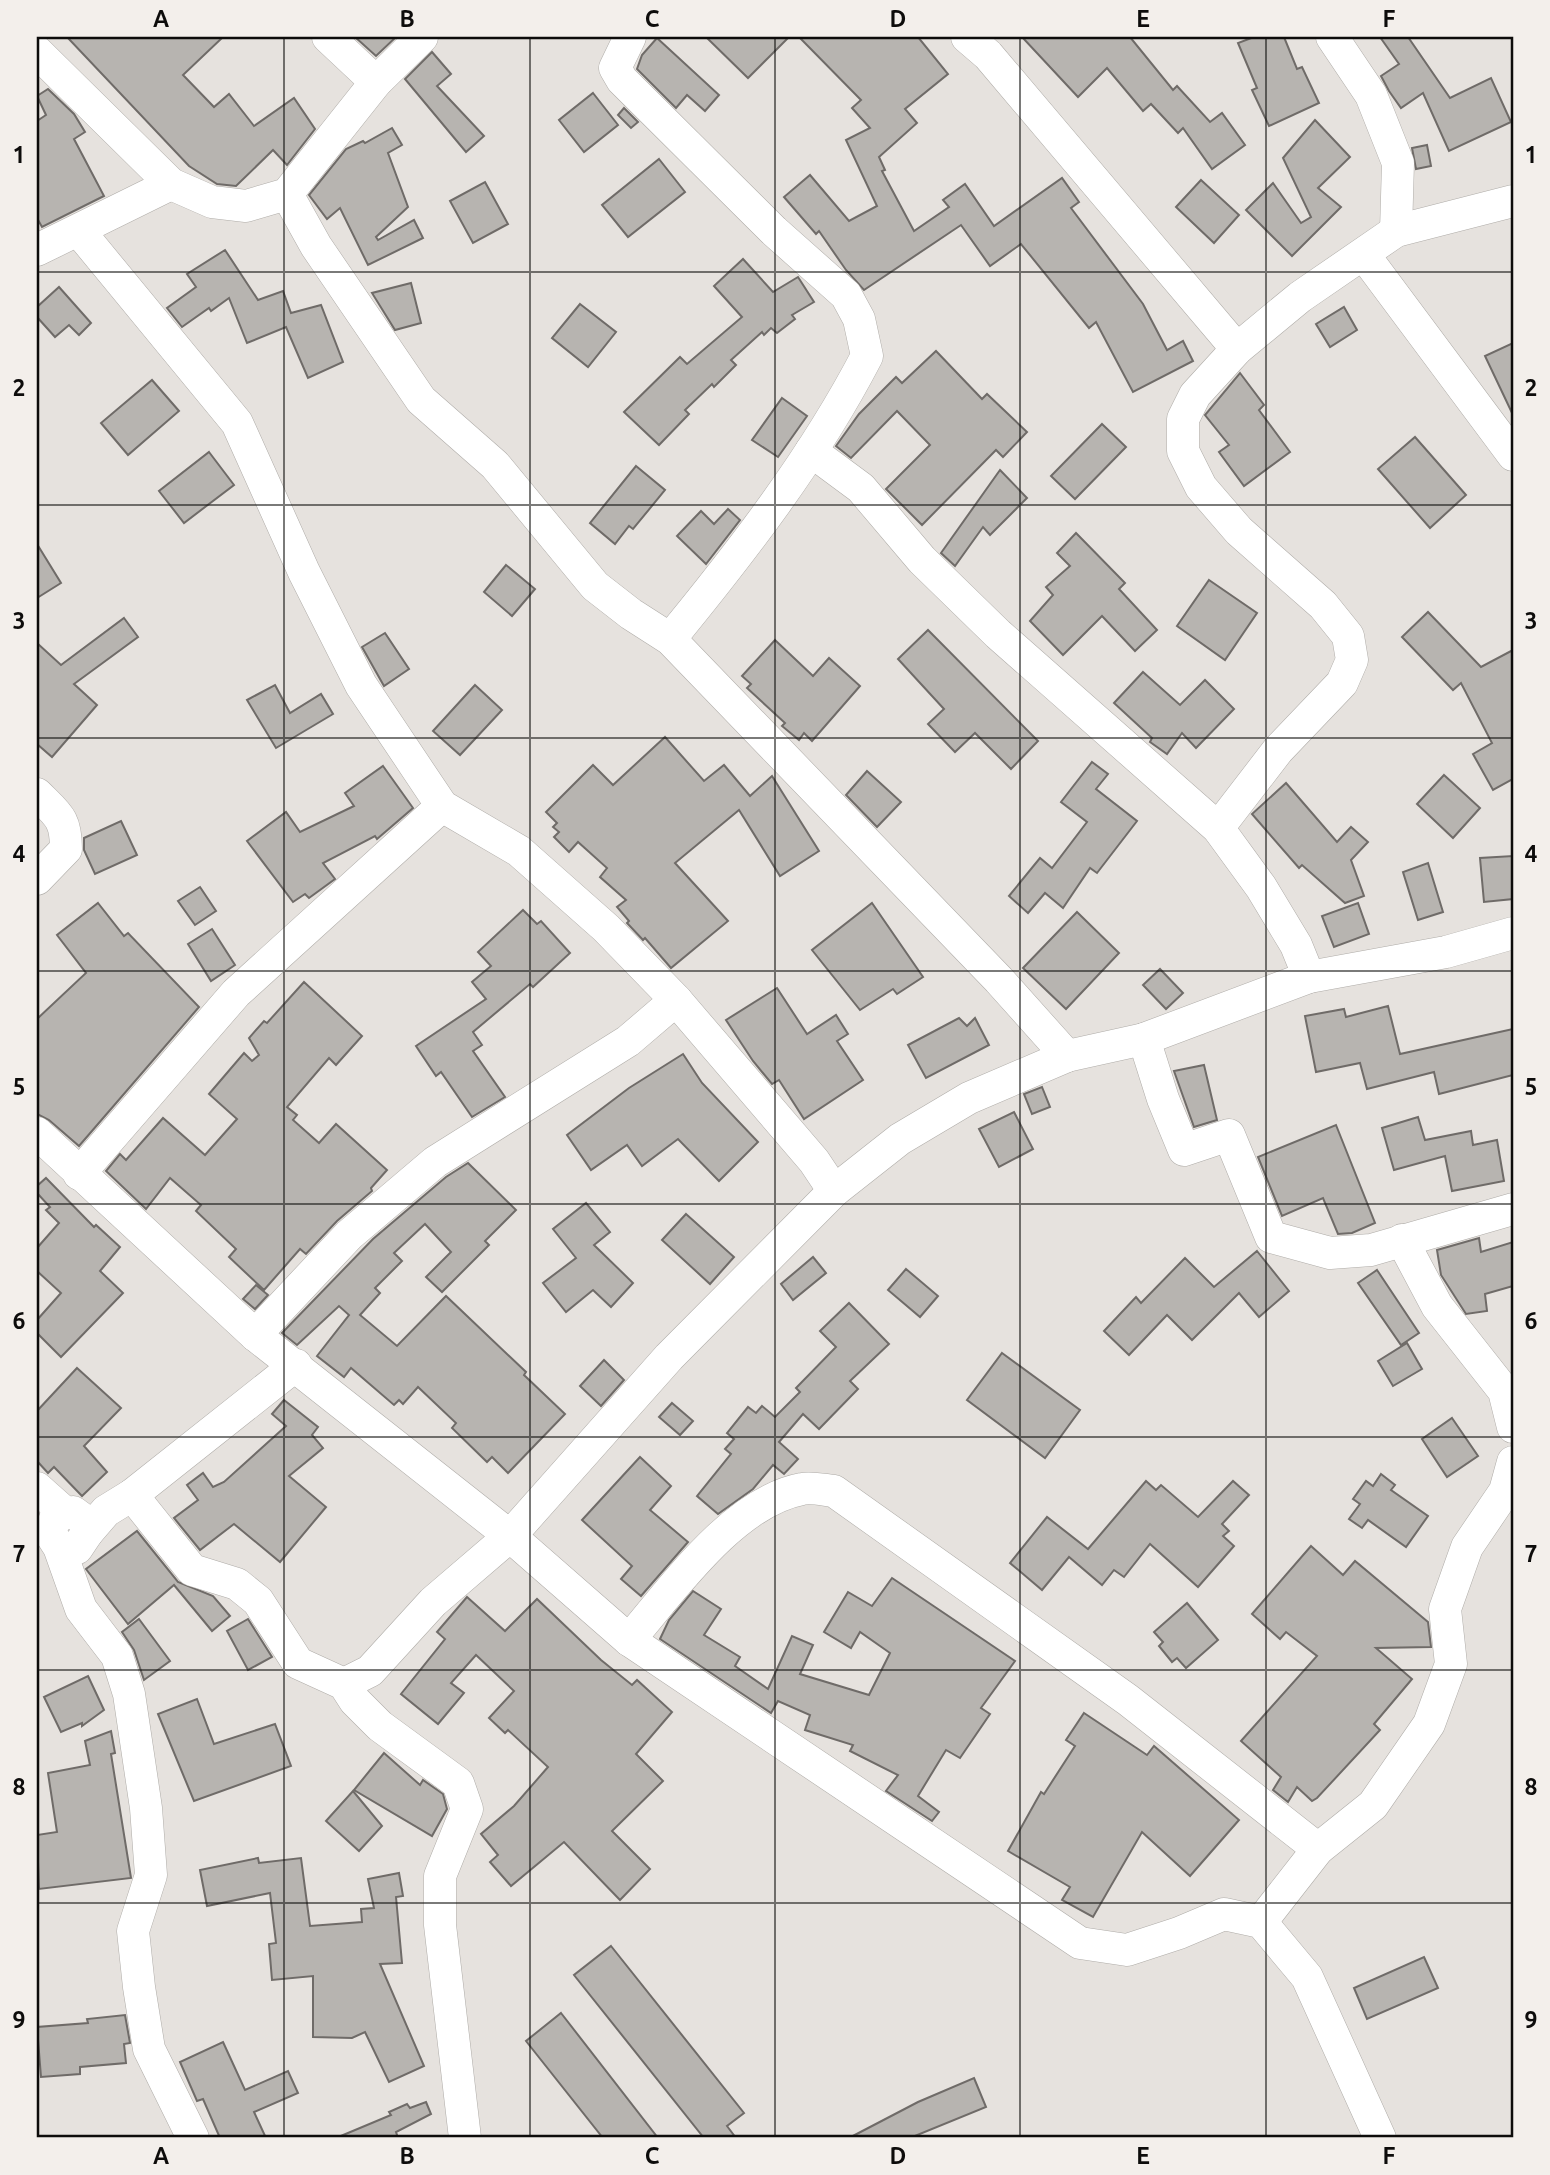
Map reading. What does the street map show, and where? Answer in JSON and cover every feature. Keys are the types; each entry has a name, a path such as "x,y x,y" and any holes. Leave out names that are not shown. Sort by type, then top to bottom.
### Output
{"street":[{"path":"328,37 376,82"},
{"path":"37,52 171,184 212,202 246,206 287,194 376,82 422,37"},
{"path":"631,37 615,68 622,80 774,231 846,295 859,319 867,356 842,405 811,451 726,570 670,639"},
{"path":"967,37 988,55 1237,349"},
{"path":"1332,37 1371,95 1398,163 1396,232"},
{"path":"37,250 171,184"},
{"path":"287,194 316,246 421,400 495,465 595,586 670,639 999,980 1067,1056"},
{"path":"1218,828 1278,750 1342,683 1352,660 1348,636 1323,605 1239,531 1201,487 1183,451 1183,419 1195,395 1237,349 1300,297 1396,232 1513,201"},
{"path":"79,231 237,423 304,572 361,685 442,806 519,851 606,928 676,1000 814,1161 834,1192"},
{"path":"1364,255 1513,455"},
{"path":"811,451 861,488 922,560 998,634 1218,828 1261,887 1296,945 1308,977"},
{"path":"37,794 64,821 66,835 66,849 37,879"},
{"path":"79,1174 236,993 442,806"},
{"path":"344,1684 370,1671 433,1602 510,1536 669,1357 834,1192 900,1139 969,1098 1067,1056 1144,1039 1308,977 1446,952 1513,933"},
{"path":"256,1335 349,1235 435,1162 628,1041 676,1000"},
{"path":"1144,1039 1163,1099 1184,1150 1229,1135 1271,1237 1330,1253 1371,1250 1513,1209"},
{"path":"37,1133 256,1335 510,1536 629,1640 1080,1943 1127,1950 1179,1933 1224,1914 1261,1922 1307,1977 1380,2138"},
{"path":"1402,1240 1437,1306 1508,1396 1513,1427"},
{"path":"67,1531 296,1365"},
{"path":"1261,1922 1318,1849 1373,1805 1429,1724 1451,1664 1445,1609 1467,1547 1505,1491 1513,1462"},
{"path":"37,1488 67,1531 81,1609 117,1656 129,1694 146,1808 151,1875 133,1931 139,1987 149,2049 193,2138"},
{"path":"629,1640 702,1555 748,1515 771,1500 803,1488 834,1491 1128,1700 1318,1849"},
{"path":"67,1531 237,1584 258,1601 298,1663 344,1684 355,1701 380,1726 458,1783 467,1809 440,1877 442,1938 465,2138"}],"building":[{"path":"67,37 223,37 183,75 214,107 229,94 254,126 294,98 315,129 287,165 273,150 236,186 217,184 189,166"},
{"path":"355,37 396,37 376,56"},
{"path":"706,37 789,37 748,78"},
{"path":"799,37 918,37 948,74 905,109 917,123 879,157 885,170 882,171 914,231 949,207 943,200 965,184 994,226 1062,178 1079,202 1071,208 1143,304 1167,350 1183,341 1193,361 1133,392 1096,322 1089,328 1021,244 990,266 961,225 864,290 846,270 819,231 816,234 784,197 810,175 849,221 877,206 846,140 870,128 852,108 861,100"},
{"path":"1022,37 1130,37 1173,90 1177,86 1210,122 1222,113 1245,145 1212,169 1183,128 1178,133 1151,104 1143,111 1107,68 1078,97"},
{"path":"1254,37 1284,37 1297,69 1302,67 1319,103 1269,126 1252,90 1257,88 1238,43"},
{"path":"1380,37 1408,37 1450,98 1491,78 1511,122 1449,151 1423,93 1401,108 1389,91 1381,76 1399,64"},
{"path":"657,38 719,95 705,111 687,95 676,108 637,69 642,55"},
{"path":"432,52 451,74 437,86 484,136 466,152 405,79"},
{"path":"48,89 74,114 85,132 74,139 104,196 42,227 37,218 37,121 46,115 37,96"},
{"path":"593,93 618,125 584,152 559,120"},
{"path":"624,108 638,122 631,128 618,115"},
{"path":"1315,120 1350,157 1318,188 1341,207 1292,256 1246,210 1273,183 1301,223 1311,217 1283,158"},
{"path":"392,128 402,145 388,153 408,207 376,237 378,240 414,220 423,238 368,265 340,208 327,219 309,195 346,149 363,141 365,143"},
{"path":"1427,145 1431,166 1416,169 1412,148"},
{"path":"659,159 685,192 628,237 602,205"},
{"path":"1201,180 1239,215 1214,243 1176,207"},
{"path":"485,182 508,224 473,243 450,201"},
{"path":"225,250 258,300 283,291 291,313 321,305 343,362 308,378 286,327 247,343 229,298 182,327 167,308 196,287 187,274"},
{"path":"743,259 773,292 798,277 814,302 792,315 795,319 777,333 771,328 764,335 762,332 731,360 736,365 685,410 689,414 659,445 624,412 680,357 687,364 742,317 714,286"},
{"path":"411,283 421,323 395,330 372,293"},
{"path":"59,287 91,323 79,335 69,325 55,337 37,317 37,307"},
{"path":"580,304 616,332 588,367 552,338"},
{"path":"1344,307 1357,330 1330,347 1316,324"},
{"path":"1513,343 1513,415 1485,356"},
{"path":"936,351 982,399 987,394 1027,432 1003,457 996,450 922,525 886,489 930,445 897,411 851,458 836,446 859,414 896,377 902,383"},
{"path":"1240,373 1264,405 1259,410 1290,452 1244,486 1219,452 1229,445 1205,415"},
{"path":"152,380 179,411 128,455 101,423"},
{"path":"782,398 807,416 778,457 752,440"},
{"path":"1102,424 1126,447 1075,499 1051,476"},
{"path":"1415,437 1466,495 1430,528 1378,469"},
{"path":"209,452 234,485 184,523 159,491"},
{"path":"636,466 665,490 633,529 629,526 615,544 590,523"},
{"path":"1000,470 1027,498 990,535 983,527 955,566 941,553"},
{"path":"728,509 740,520 706,564 677,536 701,511 714,524"},
{"path":"1076,533 1125,583 1119,589 1157,630 1135,651 1102,616 1063,655 1030,621 1053,595 1046,587 1070,566 1057,553"},
{"path":"37,544 61,583 37,598"},
{"path":"506,565 535,589 512,616 484,592"},
{"path":"1209,580 1257,613 1225,660 1177,626"},
{"path":"1428,612 1481,667 1513,650 1513,779 1493,790 1473,754 1492,743 1461,683 1453,690 1402,637"},
{"path":"124,618 138,637 74,684 97,705 52,757 37,744 37,643 61,665"},
{"path":"928,630 1038,741 1011,769 975,733 955,752 928,724 944,709 898,659"},
{"path":"385,633 409,669 384,686 362,647"},
{"path":"775,640 813,676 829,658 860,686 812,741 804,733 799,740 782,726 785,723 747,688 751,684 742,676"},
{"path":"1143,672 1180,705 1205,680 1234,709 1196,748 1182,733 1167,754 1150,742 1152,738 1114,703"},
{"path":"275,685 290,713 321,694 333,714 276,748 247,700"},
{"path":"475,685 502,710 460,755 433,731"},
{"path":"665,737 704,781 724,765 750,796 772,776 819,851 780,876 739,810 675,863 728,921 671,968 645,938 643,940 627,923 629,921 617,907 626,900 600,877 607,868 578,842 569,852 554,837 559,832 553,827 557,823 546,812 593,765 613,785"},
{"path":"1092,762 1108,774 1096,789 1137,821 1097,873 1090,868 1063,908 1045,893 1028,913 1009,896 1040,858 1052,868 1087,822 1061,802"},
{"path":"383,766 413,808 377,839 375,836 323,863 335,879 309,898 305,894 293,902 247,841 286,812 300,832 354,806 345,793"},
{"path":"867,771 901,802 877,827 846,795"},
{"path":"1444,775 1480,808 1453,838 1417,804"},
{"path":"1286,783 1337,842 1351,827 1368,842 1351,860 1364,896 1345,903 1302,865 1299,868 1252,814"},
{"path":"121,821 137,855 95,874 84,850 84,838"},
{"path":"1513,856 1513,899 1484,902 1480,858"},
{"path":"1428,863 1443,912 1418,920 1403,872"},
{"path":"200,887 216,911 195,925 178,901"},
{"path":"98,903 124,936 128,933 199,1007 79,1146 49,1120 37,1114 37,1019 86,973 57,935"},
{"path":"872,903 923,977 897,994 893,989 860,1010 812,950"},
{"path":"1358,903 1369,934 1334,947 1322,916"},
{"path":"523,910 537,924 541,921 570,953 533,987 530,984 473,1032 482,1045 473,1051 505,1097 472,1117 441,1072 436,1076 416,1046 486,999 472,982 491,966 478,952"},
{"path":"1077,912 1119,953 1066,1009 1023,968"},
{"path":"212,929 235,965 211,981 188,944"},
{"path":"1160,969 1183,993 1166,1009 1143,985"},
{"path":"304,982 362,1036 336,1065 329,1058 287,1107 297,1115 293,1120 319,1143 336,1124 387,1170 371,1188 372,1191 337,1221 306,1254 300,1249 264,1290 229,1257 236,1249 196,1211 201,1205 170,1178 146,1209 106,1171 120,1154 126,1160 163,1118 205,1155 237,1119 209,1094 244,1053 252,1061 259,1055 249,1038 264,1021 267,1023"},
{"path":"777,988 807,1034 836,1015 848,1034 837,1041 863,1080 804,1119 779,1080 772,1084 726,1020"},
{"path":"1388,1006 1400,1054 1513,1029 1513,1075 1439,1094 1434,1072 1367,1089 1360,1063 1316,1072 1305,1016 1344,1009 1346,1017"},
{"path":"959,1018 967,1026 975,1018 989,1045 926,1078 908,1045"},
{"path":"683,1054 702,1083 758,1142 719,1181 678,1139 642,1166 627,1145 591,1170 567,1135 629,1088"},
{"path":"1204,1065 1217,1120 1194,1127 1174,1071"},
{"path":"1042,1087 1050,1107 1032,1114 1024,1094"},
{"path":"1014,1112 1033,1149 999,1167 979,1129"},
{"path":"1418,1117 1425,1140 1471,1131 1473,1145 1497,1140 1504,1181 1452,1191 1445,1156 1394,1170 1382,1128"},
{"path":"1336,1125 1375,1223 1352,1233 1338,1234 1323,1198 1282,1216 1258,1157"},
{"path":"468,1163 516,1210 485,1241 489,1245 442,1292 426,1277 451,1252 425,1224 394,1253 402,1261 375,1288 380,1293 360,1315 397,1346 446,1296 526,1372 524,1375 565,1414 508,1473 492,1457 487,1462 452,1428 456,1423 418,1387 403,1404 399,1400 394,1405 351,1368 344,1377 317,1356 349,1315 339,1306 297,1345 282,1333 373,1239 446,1177"},
{"path":"46,1178 94,1227 96,1225 120,1247 100,1271 123,1293 61,1357 37,1333 37,1320 61,1293 37,1271 37,1248 59,1223 46,1210 50,1207 37,1193 37,1186"},
{"path":"586,1203 610,1232 594,1245 633,1283 611,1307 593,1290 566,1312 543,1283 576,1258 553,1229"},
{"path":"686,1214 734,1257 710,1284 662,1240"},
{"path":"1479,1238 1481,1252 1513,1242 1513,1286 1485,1294 1487,1311 1466,1314 1441,1275 1437,1250"},
{"path":"1257,1251 1289,1291 1259,1317 1239,1293 1192,1340 1167,1315 1129,1355 1104,1331 1136,1297 1141,1303 1185,1258 1214,1287"},
{"path":"813,1257 826,1273 793,1300 781,1284"},
{"path":"906,1269 938,1296 920,1317 888,1290"},
{"path":"1377,1270 1419,1333 1401,1345 1358,1283"},
{"path":"256,1285 268,1295 255,1309 243,1299"},
{"path":"849,1303 889,1344 850,1381 858,1389 819,1429 803,1414 779,1442 798,1459 784,1474 773,1465 753,1489 718,1514 697,1496 731,1454 725,1449 734,1439 727,1433 748,1407 756,1413 762,1406 775,1417 800,1392 796,1388 836,1347 820,1331"},
{"path":"1407,1343 1422,1369 1393,1386 1378,1361"},
{"path":"1002,1353 1080,1410 1045,1458 967,1400"},
{"path":"604,1360 624,1380 601,1406 580,1386"},
{"path":"77,1368 121,1408 84,1446 107,1472 82,1496 54,1467 48,1473 37,1461 37,1411"},
{"path":"284,1400 318,1427 312,1435 323,1448 289,1476 326,1507 280,1562 234,1524 200,1550 174,1518 198,1500 187,1485 203,1473 213,1487 224,1482 286,1426 272,1414"},
{"path":"672,1403 693,1421 680,1435 659,1417"},
{"path":"1452,1418 1478,1456 1447,1477 1422,1439"},
{"path":"640,1457 671,1486 650,1510 688,1542 641,1596 621,1579 632,1566 582,1520"},
{"path":"1381,1474 1395,1485 1391,1490 1428,1516 1406,1547 1368,1520 1362,1528 1349,1519 1360,1504 1353,1499 1366,1481 1373,1486"},
{"path":"1146,1481 1156,1490 1161,1485 1198,1517 1233,1481 1249,1495 1222,1524 1229,1531 1223,1536 1234,1546 1198,1587 1150,1544 1124,1577 1114,1570 1102,1585 1069,1557 1042,1590 1010,1563 1047,1517 1088,1549"},
{"path":"137,1531 178,1582 213,1596 230,1616 212,1631 174,1585 128,1624 86,1569"},
{"path":"1311,1546 1343,1575 1355,1561 1428,1622 1431,1647 1376,1648 1412,1679 1374,1724 1380,1730 1317,1798 1312,1801 1297,1787 1288,1802 1273,1790 1281,1777 1241,1741 1317,1656 1286,1632 1280,1639 1252,1614"},
{"path":"892,1578 1015,1661 981,1708 990,1714 960,1758 946,1750 918,1796 939,1812 932,1821 886,1791 898,1775 850,1751 853,1745 805,1730 810,1715 778,1701 771,1713 660,1639 669,1620 693,1591 721,1609 704,1635 740,1657 735,1666 768,1689 792,1636 813,1645 800,1674 869,1695 890,1653 860,1632 851,1648 824,1632 848,1592 872,1606"},
{"path":"467,1597 505,1631 537,1599 601,1660 632,1685 637,1680 672,1712 636,1754 663,1781 612,1831 650,1869 620,1900 564,1842 511,1886 490,1862 498,1855 481,1834 514,1806 548,1767 508,1730 505,1733 489,1718 514,1691 476,1655 451,1683 464,1693 438,1724 401,1694 445,1639 437,1632"},
{"path":"1187,1603 1218,1640 1186,1668 1177,1658 1172,1662 1159,1646 1163,1642 1154,1632"},
{"path":"139,1619 170,1661 144,1680 134,1650 122,1632"},
{"path":"248,1619 272,1657 248,1670 227,1631"},
{"path":"88,1676 104,1710 82,1726 82,1723 61,1732 44,1697"},
{"path":"197,1699 214,1744 275,1724 291,1766 194,1801 158,1714"},
{"path":"1084,1713 1147,1755 1154,1746 1239,1820 1190,1876 1142,1832 1093,1917 1062,1900 1070,1887 1008,1851 1041,1792 1044,1794 1075,1746 1066,1740"},
{"path":"111,1731 115,1753 111,1754 131,1878 39,1889 37,1835 57,1832 48,1773 90,1765 85,1741"},
{"path":"384,1753 420,1785 423,1780 443,1794 447,1809 432,1836 354,1790"},
{"path":"353,1791 382,1826 359,1851 326,1821"},
{"path":"258,1858 259,1863 301,1858 310,1926 362,1922 361,1909 374,1908 368,1879 399,1873 403,1896 396,1897 402,1963 380,1964 424,2066 389,2082 365,2032 352,2038 313,2037 313,1976 272,1980 269,1944 276,1943 270,1893 207,1906 200,1870"},
{"path":"611,1946 744,2113 727,2126 736,2138 704,2138 574,1975"},
{"path":"1424,1957 1438,1988 1367,2019 1354,1988"},
{"path":"561,2013 658,2138 603,2138 526,2041"},
{"path":"125,2015 130,2043 124,2044 126,2063 80,2067 80,2074 41,2077 37,2027 88,2023 87,2019"},
{"path":"223,2042 245,2090 288,2071 298,2093 254,2112 266,2138 220,2138 203,2099 197,2101 180,2062"},
{"path":"974,2078 986,2107 910,2138 849,2138 918,2102"},
{"path":"426,2102 431,2114 396,2132 398,2138 336,2138 391,2115 389,2112 407,2104 410,2108"}]}
